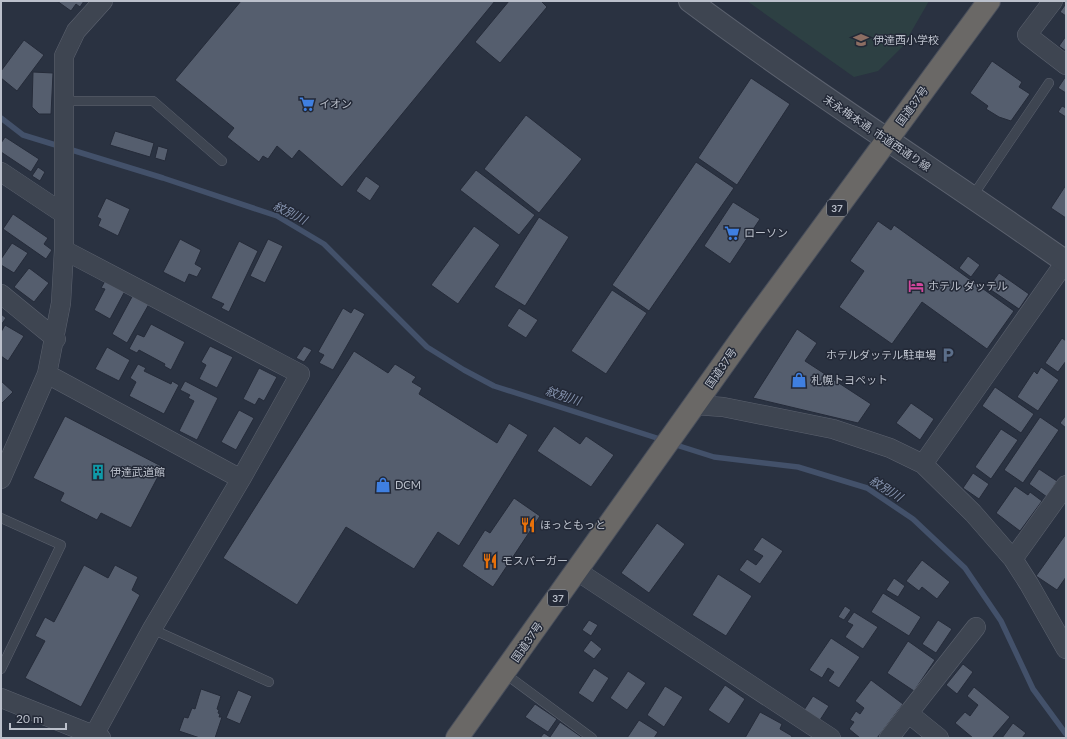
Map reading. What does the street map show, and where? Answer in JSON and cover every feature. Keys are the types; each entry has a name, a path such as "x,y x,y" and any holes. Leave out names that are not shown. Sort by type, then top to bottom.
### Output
{"highway":[{"name":"国道37号","path":"457,738 691,411 989,1"}],"street":[{"path":"1,479 7,449 47,374 56,339 62,303 66,126 63,71 64,56 76,31 103,1"},
{"name":"末永梅本通, 市道西通り線","path":"690,1 857,120 888,139 1066,262"},
{"path":"1053,1 1027,35 1066,64"},
{"path":"1,172 64,214"},
{"path":"1,698 98,736 152,629 241,479 300,374 64,250"},
{"path":"924,464 1066,262"},
{"path":"1,294 56,339"},
{"path":"47,374 241,479"},
{"path":"691,411 723,407 833,430 890,448 924,464 973,513 1013,560 1029,584 1066,650"},
{"path":"1013,560 1066,485"},
{"path":"577,571 831,738"},
{"path":"888,738 976,627"},
{"path":"908,713 939,738"}],"lane":[{"path":"972,197 1049,83"},
{"path":"65,101 153,102 222,161"},
{"path":"1,518 61,545 1,669"},
{"path":"152,629 269,682"},
{"path":"504,673 592,738"}],"shaded area":[{"name":"伊達西小学校","path":"747,1 929,1 903,46 878,71 854,77"}],"building":[{"path":"57,1 84,1 80,7 76,4 71,11"},
{"name":"イオン","path":"241,1 495,1 342,187 299,150 292,159 277,146 268,159 263,156 259,162 227,137 234,128 175,80"},
{"path":"509,1 541,1 547,7 500,63 475,42"},
{"path":"1065,5 1066,6 1066,16 1060,12"},
{"path":"1066,36 1066,51 1059,46"},
{"path":"24,40 44,55 17,91 1,78 1,71"},
{"path":"992,61 1022,82 1019,87 1030,94 1011,121 999,117 986,109 988,106 970,93"},
{"path":"33,72 53,73 51,114 39,114 32,107"},
{"path":"1066,76 1066,93 1058,88"},
{"path":"751,78 790,104 737,185 698,158"},
{"path":"1062,106 1066,108 1066,117 1058,112"},
{"path":"526,115 582,159 539,213 484,169"},
{"path":"115,131 154,143 150,157 110,145"},
{"path":"5,137 39,159 31,172 1,152 1,143"},
{"path":"158,146 168,149 165,161 155,158"},
{"path":"696,162 734,188 649,311 612,285"},
{"path":"38,167 45,172 40,181 32,176"},
{"path":"476,170 535,215 519,235 460,190"},
{"path":"366,176 380,186 370,201 356,191"},
{"path":"1066,185 1066,218 1051,208"},
{"path":"106,198 130,209 118,236 98,226 101,219 97,217"},
{"name":"ローソン","path":"733,202 760,219 730,264 704,246"},
{"path":"13,214 48,238 44,244 52,250 46,259 3,229"},
{"path":"539,217 569,237 525,306 494,287"},
{"name":"ホテル ダッテル","path":"878,221 891,230 894,225 1014,311 987,349 922,302 892,344 839,307 864,271 850,261"},
{"path":"474,226 500,245 458,304 431,285"},
{"path":"180,239 201,250 195,264 202,268 197,277 189,274 185,283 163,272"},
{"path":"268,239 283,246 265,283 250,276"},
{"path":"239,241 258,251 229,312 221,308 224,304 211,298"},
{"path":"12,243 28,253 14,273 1,265 1,259"},
{"path":"968,256 980,265 971,277 959,268"},
{"path":"29,268 49,283 34,302 14,287"},
{"path":"999,273 1029,294 1019,309 988,288"},
{"path":"105,281 125,291 110,319 94,310 105,289 101,288"},
{"path":"612,290 647,313 606,374 571,351"},
{"path":"133,295 149,304 127,343 112,334"},
{"path":"343,308 351,313 354,308 365,314 333,370 319,363 324,355 318,352"},
{"path":"519,308 538,320 526,338 507,326"},
{"path":"1,314 6,318 1,325"},
{"path":"151,324 185,342 171,370 164,366 165,364 139,350 137,353 129,349 137,334 144,337"},
{"path":"5,325 24,336 8,361 1,356 1,332"},
{"name":"札幌トヨペット","path":"797,329 817,343 805,361 871,404 858,423 753,398"},
{"path":"1062,338 1066,341 1066,361 1058,372 1045,363"},
{"path":"210,346 233,357 217,388 199,379 206,365 201,362"},
{"path":"304,346 312,350 304,362 296,358"},
{"path":"107,347 130,360 119,381 95,369"},
{"name":"DCM","path":"354,351 388,373 395,364 416,377 412,382 422,388 419,394 497,443 509,423 528,435 459,546 438,532 414,569 346,527 297,605 223,558"},
{"path":"138,364 146,368 144,371 171,384 172,381 179,385 164,414 129,396 136,382 130,378"},
{"path":"1041,367 1059,380 1038,411 1017,397 1034,371 1037,374"},
{"path":"259,368 277,377 264,401 259,398 255,405 243,399"},
{"path":"1,381 13,392 1,404"},
{"path":"185,381 218,398 197,440 179,431 194,401 188,398 190,395 180,390"},
{"path":"995,387 1034,414 1021,433 982,406"},
{"path":"911,403 934,419 920,440 896,423"},
{"path":"239,410 254,418 236,450 221,442"},
{"path":"1066,415 1066,428 1060,423"},
{"name":"伊達武道館","path":"65,416 163,467 131,528 101,513 97,520 60,501 64,493 33,478"},
{"path":"1040,417 1059,430 1023,483 1004,470"},
{"path":"554,426 580,444 586,436 614,455 591,487 537,451"},
{"path":"1001,429 1018,440 991,479 975,467"},
{"path":"1039,469 1057,481 1047,497 1029,484"},
{"path":"973,473 989,484 979,499 963,488"},
{"path":"1015,486 1028,495 1030,492 1042,501 1020,531 996,513"},
{"path":"514,498 540,516 493,587 462,566 485,530 490,533"},
{"path":"657,523 685,544 649,593 621,573"},
{"path":"1066,534 1066,577 1057,590 1036,576"},
{"path":"762,537 783,551 760,584 739,570 747,559 756,565 763,556 753,550"},
{"path":"922,560 950,582 937,599 922,587 919,591 906,581"},
{"path":"84,565 108,578 115,565 138,577 132,590 140,595 81,707 25,678 45,641 35,636 45,617 54,622"},
{"path":"718,574 752,596 726,636 692,615"},
{"path":"894,578 905,586 898,597 886,590"},
{"path":"883,593 921,617 909,636 871,612"},
{"path":"845,606 851,610 844,620 838,617"},
{"path":"854,612 878,627 863,649 845,637 853,625 847,622"},
{"path":"589,620 598,625 591,636 582,630"},
{"path":"938,620 952,629 936,653 922,644"},
{"path":"831,638 860,657 839,688 828,681 834,672 828,668 822,678 809,670"},
{"path":"591,640 602,649 594,659 583,651"},
{"path":"908,641 935,660 914,691 887,673"},
{"path":"963,664 973,672 957,694 946,685"},
{"path":"594,668 609,678 593,703 578,693"},
{"path":"628,671 646,683 627,710 610,698"},
{"path":"871,680 903,704 877,738 860,738 849,729 854,722 850,720 856,711 860,714 864,708 855,701"},
{"path":"725,685 745,699 729,724 708,710"},
{"path":"665,686 683,697 664,727 647,715"},
{"path":"974,687 1010,717 992,738 973,738 955,723 965,712 970,716 978,705 967,696"},
{"path":"201,689 221,696 217,709 219,710 218,713 220,714 219,717 222,717 215,738 200,738 179,731 184,717 188,718 192,708 195,709"},
{"path":"238,690 252,696 240,724 226,718"},
{"path":"813,696 829,706 820,720 804,710"},
{"path":"535,704 557,719 548,732 525,717"},
{"path":"760,712 782,724 780,729 792,736 791,738 745,738"},
{"path":"639,720 658,732 654,738 627,738"},
{"path":"560,722 583,738 540,738 544,733 550,737"},
{"path":"1013,723 1026,733 1022,738 1002,738"}],"waterway":[{"name":"紋別川","path":"1,118 23,135 163,178 277,216 324,244 427,347 464,370 494,386 663,440"},
{"name":"紋別川","path":"673,444 714,457 798,467 867,488 913,519 965,568 1001,621 1033,689 1066,734"}],"place":[{"name":"伊達西小学校","path":"861,40"},
{"name":"イオン","path":"307,104"},
{"name":"ローソン","path":"732,233"},
{"name":"ホテル ダッテル","path":"916,286"},
{"name":"ホテルダッテル駐車場","path":"948,355"},
{"name":"札幌トヨペット","path":"799,380"},
{"name":"伊達武道館","path":"98,472"},
{"name":"DCM","path":"383,485"},
{"name":"ほっともっと","path":"528,525"},
{"name":"モスバーガー","path":"490,561"}]}
